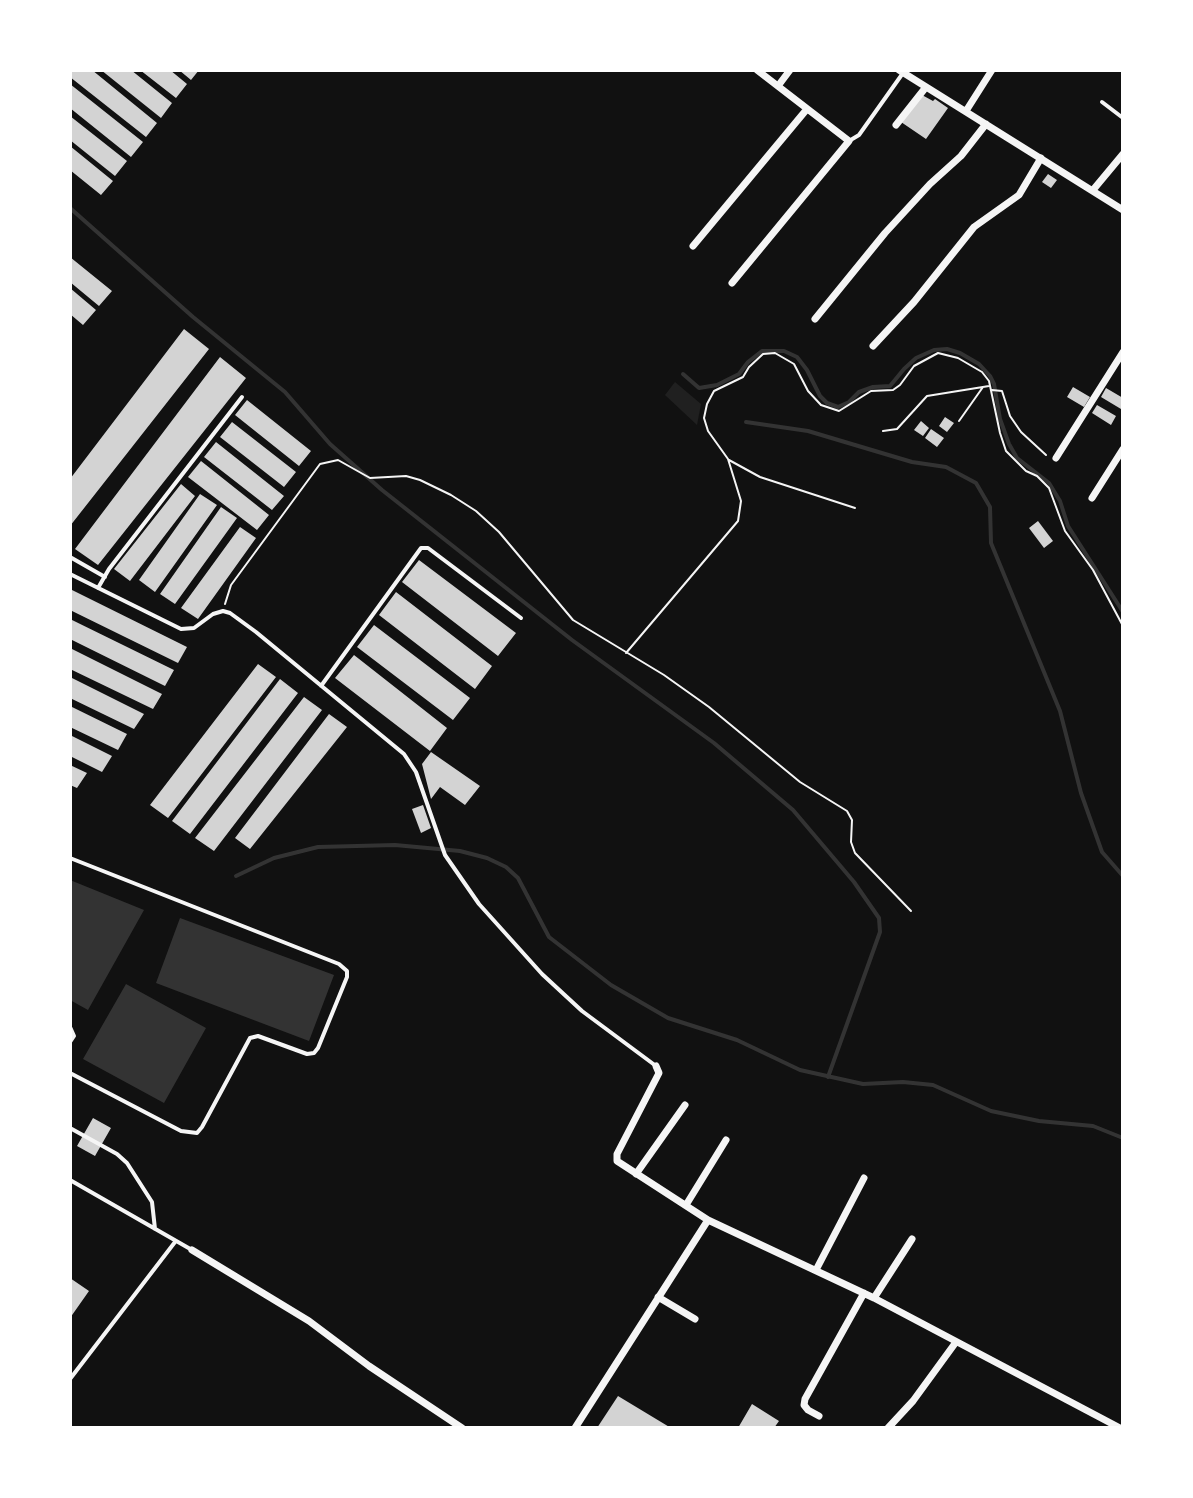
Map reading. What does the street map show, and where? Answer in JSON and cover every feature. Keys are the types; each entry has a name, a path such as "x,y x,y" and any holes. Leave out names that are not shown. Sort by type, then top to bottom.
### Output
{"street":[{"path":"732,283 849,141 757,70"},
{"path":"778,86 790,70"},
{"path":"966,111 992,70"},
{"path":"901,71 1123,210"},
{"path":"896,125 926,87"},
{"path":"693,246 807,109"},
{"path":"815,319 894,222 957,161 986,124"},
{"path":"1093,190 1123,154"},
{"path":"873,346 914,302 974,227 1019,195 1041,158"},
{"path":"1056,458 1123,352"},
{"path":"1092,498 1123,449"},
{"path":"656,1066 659,1073 655,1083 617,1154 617,1161 708,1220 874,1298 1107,1425 1120,1428"},
{"path":"636,1174 685,1105"},
{"path":"686,1205 726,1140"},
{"path":"816,1270 864,1178"},
{"path":"575,1428 708,1220"},
{"path":"874,1298 912,1239"},
{"path":"192,1250 309,1321 369,1366 462,1428"},
{"path":"819,1416 808,1410 804,1405 805,1399 864,1293"},
{"path":"658,1297 695,1319"},
{"path":"888,1428 913,1401 956,1342"}],"lane":[{"path":"849,141 859,135 901,71"},
{"path":"1102,102 1123,118"},
{"path":"98,588 242,397"},
{"path":"321,686 421,548 428,548 521,618"},
{"path":"70,557 105,577"},
{"path":"70,574 181,629 194,628 213,614 223,611 256,632 404,754 412,763 445,855 479,904 542,974 582,1011 656,1066"},
{"path":"70,858 339,964 347,971 314,1053 307,1054 258,1036 250,1038 197,1133 181,1131 70,1073"},
{"path":"70,1027 74,1036 70,1042"},
{"path":"70,1128 117,1154 127,1163 152,1202 155,1229"},
{"path":"70,1180 192,1250"},
{"path":"70,1379 175,1242"}],"path":[{"path":"626,653 738,521 741,501 728,459 708,431 704,418 707,404 714,391 743,377 763,354 775,353 794,364 808,391 821,405 839,411 871,391 893,390 914,366 938,353 970,363 982,372 992,388 1006,451 1049,488 1065,531 1093,570 1123,626"},
{"path":"883,431 897,429 927,396 984,386 1002,391 1010,416 1021,432 1051,460 1056,458"},
{"path":"959,421 984,386"},
{"path":"728,459 760,477 855,508"},
{"path":"223,611 231,585 320,464 338,460 370,478 406,476 420,480 476,511 499,532 573,620 664,675 709,707 807,788 847,811 852,820 851,842 855,853 911,911"}],"shaded area":[{"path":"675,382 701,404 697,425 665,395"},
{"path":"70,880 144,910 88,1010 70,1000"},
{"path":"180,918 334,975 309,1041 156,983"},
{"path":"126,984 206,1028 164,1103 83,1059"}],"building":[{"path":"70,70 92,70 157,123 146,137 70,77"},
{"path":"101,70 131,70 172,103 161,118"},
{"path":"140,70 170,70 187,84 176,98"},
{"path":"179,70 199,70 191,80"},
{"path":"70,84 143,142 131,157 70,108"},
{"path":"922,95 948,108 926,139 901,122"},
{"path":"70,116 127,161 115,176 70,140"},
{"path":"70,146 113,181 101,195 70,170"},
{"path":"1048,174 1057,180 1051,188 1042,182"},
{"path":"70,257 112,291 99,306 70,282"},
{"path":"70,288 96,310 83,325 70,314"},
{"path":"184,329 209,349 70,526 70,479"},
{"path":"220,357 246,378 98,565 75,549"},
{"path":"1073,387 1090,397 1084,407 1067,397"},
{"path":"1106,388 1123,398 1121,409 1101,397"},
{"path":"247,400 311,451 299,466 235,415"},
{"path":"1097,405 1116,416 1111,425 1092,413"},
{"path":"945,417 954,423 947,432 939,426"},
{"path":"921,421 929,428 923,436 914,430"},
{"path":"232,422 296,472 284,487 220,437"},
{"path":"931,429 944,438 937,447 925,438"},
{"path":"216,442 284,496 272,510 204,457"},
{"path":"201,461 269,515 257,530 188,477"},
{"path":"181,484 195,496 130,581 114,569"},
{"path":"200,494 217,505 155,592 139,580"},
{"path":"221,507 237,518 175,604 160,594"},
{"path":"1038,521 1053,541 1044,548 1029,528"},
{"path":"240,527 256,538 198,619 181,608"},
{"path":"419,560 516,633 498,656 402,582"},
{"path":"70,589 187,647 178,663 70,610"},
{"path":"396,592 492,666 475,689 379,615"},
{"path":"70,619 174,670 165,686 70,639"},
{"path":"374,625 470,698 453,720 357,647"},
{"path":"70,648 162,694 153,709 70,669"},
{"path":"354,655 447,728 430,751 335,678"},
{"path":"258,664 276,677 168,818 150,805"},
{"path":"70,677 144,714 134,729 70,698"},
{"path":"280,679 298,693 190,834 172,821"},
{"path":"304,697 322,710 214,851 195,838"},
{"path":"70,706 127,734 118,750 70,727"},
{"path":"329,714 347,727 250,849 235,838"},
{"path":"70,735 112,756 102,772 70,756"},
{"path":"431,752 480,786 465,805 440,787 431,799 422,764"},
{"path":"70,765 87,773 77,788 70,785"},
{"path":"423,805 431,828 421,833 412,809"},
{"path":"93,1118 111,1128 95,1156 77,1146"},
{"path":"70,1278 89,1291 70,1318 72,1297"},
{"path":"618,1396 671,1428 597,1428"},
{"path":"752,1404 779,1421 774,1428 738,1428"}],"waterway":[{"path":"70,208 193,317 285,392 330,444 382,490 572,640 714,743 793,810 854,882 879,918 880,932 828,1077"},
{"path":"683,374 699,388 717,385 739,374 762,351 784,351 797,357 820,396 838,407 859,392 890,386 916,358 934,350 947,349 960,353 979,364 990,376 1009,444 1017,458 1049,483 1060,501 1068,526 1123,612"},
{"path":"746,422 808,431 912,462 946,467 976,483 990,507 991,543 1060,711 1081,793 1102,852 1123,876"},
{"path":"236,876 274,858 318,847 395,845 460,851 487,858 506,867 518,878 549,937 611,985 668,1018 737,1040 800,1070 863,1084 903,1082 933,1085 991,1111 1039,1121 1093,1126 1123,1138"}]}
